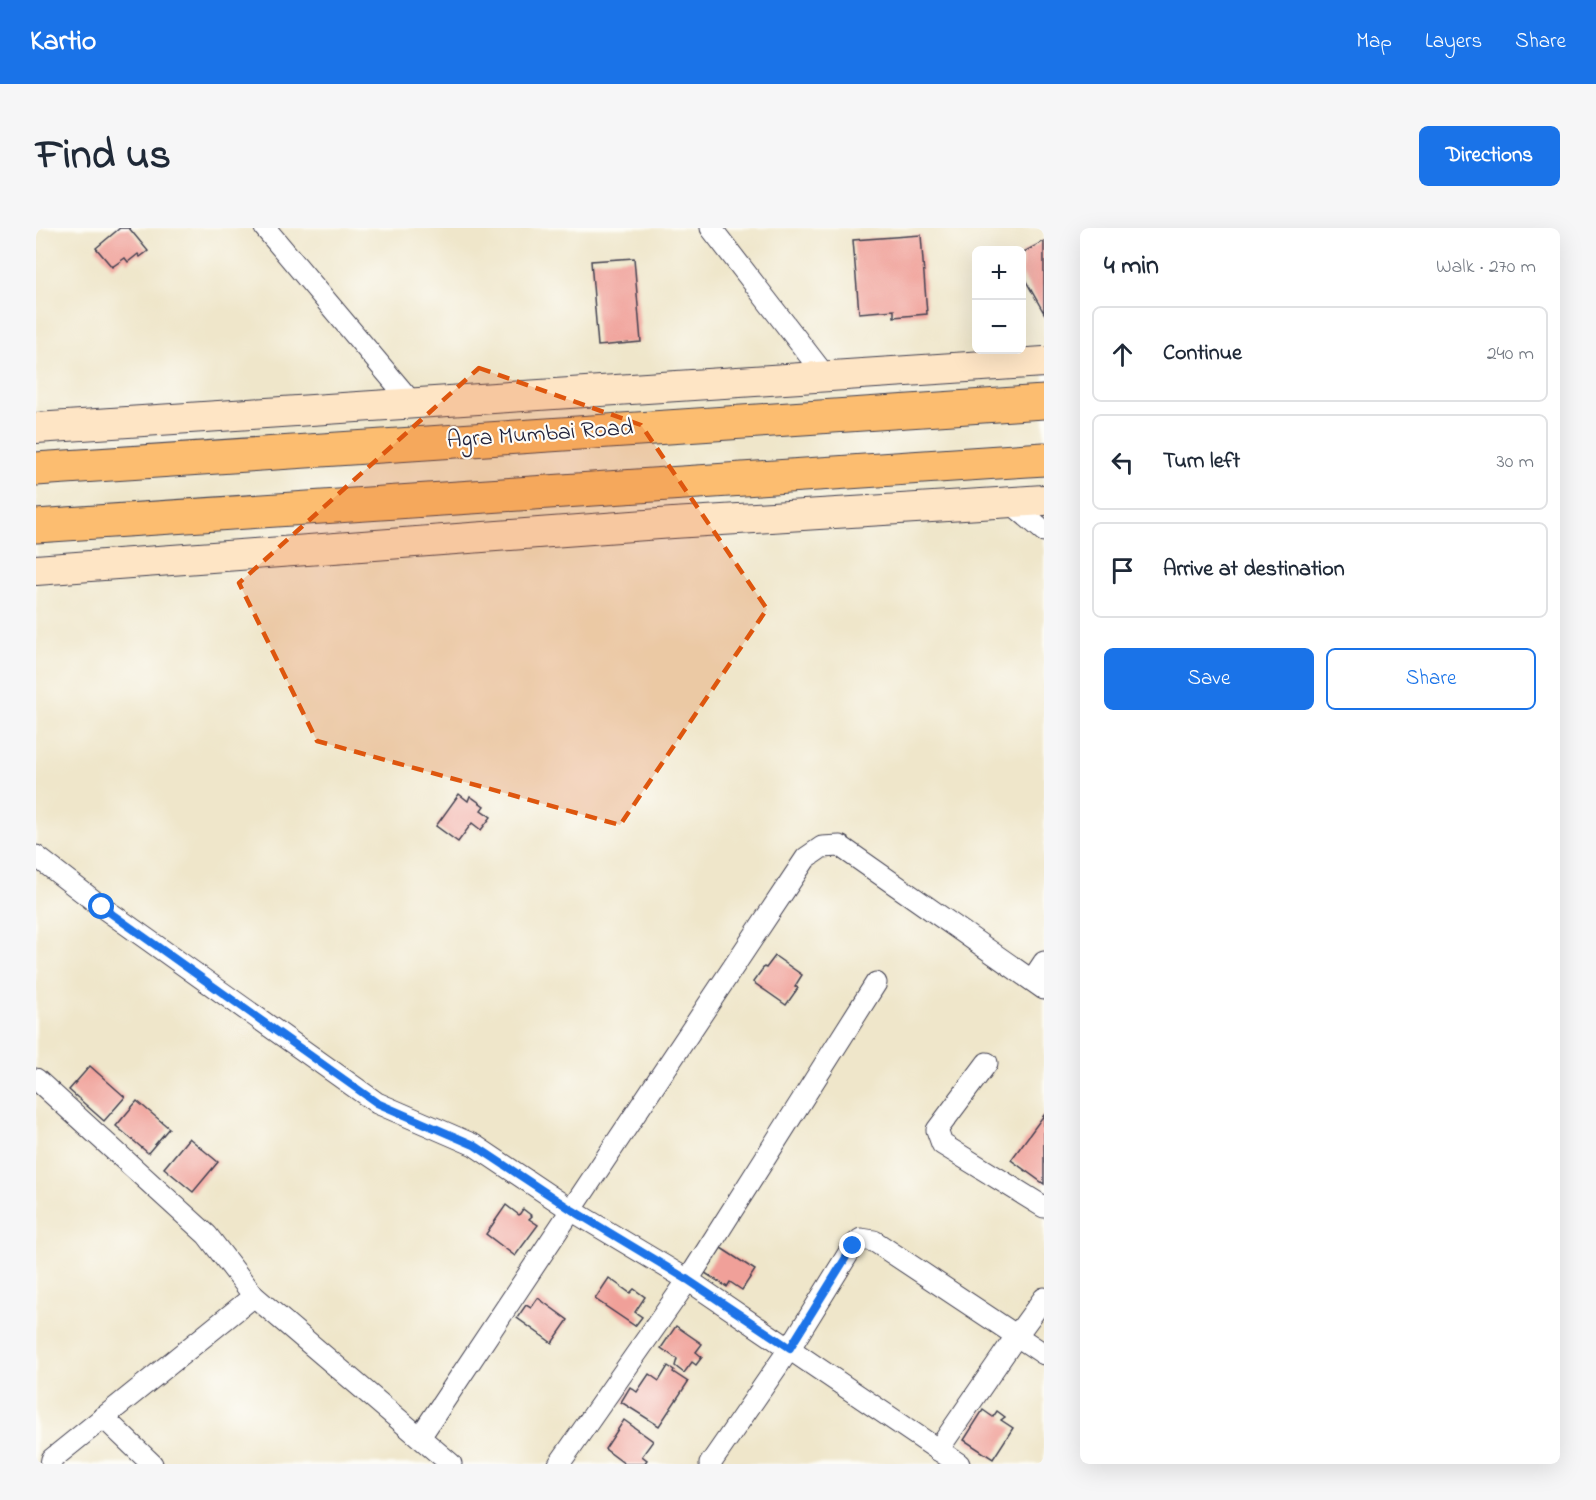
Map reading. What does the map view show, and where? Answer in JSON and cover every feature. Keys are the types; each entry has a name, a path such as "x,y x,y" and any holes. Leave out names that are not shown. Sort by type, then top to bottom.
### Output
{"highway":[{"name":"Agra Mumbai Road","path":"36,469 1044,402"},
{"path":"36,526 1044,459"}],"street":[{"path":"265,228 414,404"},
{"path":"711,228 826,377"},
{"path":"36,429 1044,362"},
{"path":"36,570 673,523 1044,500"},
{"path":"1010,502 1044,531"},
{"path":"420,1437 806,858 822,847 840,846 1038,984 1044,962"},
{"path":"36,856 102,907 377,1103 474,1145 572,1210 688,1280 959,1464"},
{"path":"559,1464 688,1280 876,984"},
{"path":"987,1063 937,1130 942,1144 1044,1207"},
{"path":"36,1078 207,1234 254,1296 451,1464"},
{"path":"710,1464 790,1348 853,1246 861,1239 874,1241 1044,1354"},
{"path":"51,1464 52,1459 254,1296"},
{"path":"938,1450 1044,1298"},
{"path":"103,1418 152,1464"}],"highlighted area":[{"path":"479,368 641,425 767,609 620,825 317,741 239,583"}],"building":[{"path":"120,228 129,228 148,251 140,257 138,254 128,262 125,258 112,267 96,248"},
{"path":"921,235 927,314 894,317 894,310 859,313 853,240"},
{"path":"1044,241 1044,313 1026,281 1026,251"},
{"path":"634,258 641,342 598,346 591,261"},
{"path":"459,794 468,801 470,796 484,806 481,810 491,817 481,830 472,823 458,842 436,826"},
{"path":"775,956 802,975 795,986 798,988 786,1005 753,982"},
{"path":"90,1066 125,1097 104,1121 69,1090"},
{"path":"137,1101 169,1128 148,1153 116,1126"},
{"path":"1044,1115 1044,1184 1011,1160"},
{"path":"189,1138 218,1162 193,1192 164,1168"},
{"path":"506,1205 519,1215 523,1209 532,1216 529,1219 538,1225 515,1256 486,1234"},
{"path":"721,1248 755,1270 742,1290 730,1282 727,1287 705,1273"},
{"path":"609,1278 630,1293 634,1289 645,1297 635,1312 642,1317 635,1326 595,1299"},
{"path":"538,1298 568,1320 552,1343 517,1318 526,1305 531,1308"},
{"path":"676,1326 702,1344 696,1352 702,1357 696,1365 692,1362 684,1373 675,1366 677,1359 661,1348"},
{"path":"668,1366 688,1382 659,1426 621,1402 630,1387 637,1392 649,1374 659,1381"},
{"path":"983,1410 993,1417 997,1411 1005,1417 1001,1420 1013,1428 993,1459 964,1440"},
{"path":"624,1420 653,1441 642,1456 647,1460 644,1464 625,1464 605,1449"}],"route":[{"path":"102,907 377,1103 474,1145 572,1210 688,1280 790,1348 853,1246"}]}
